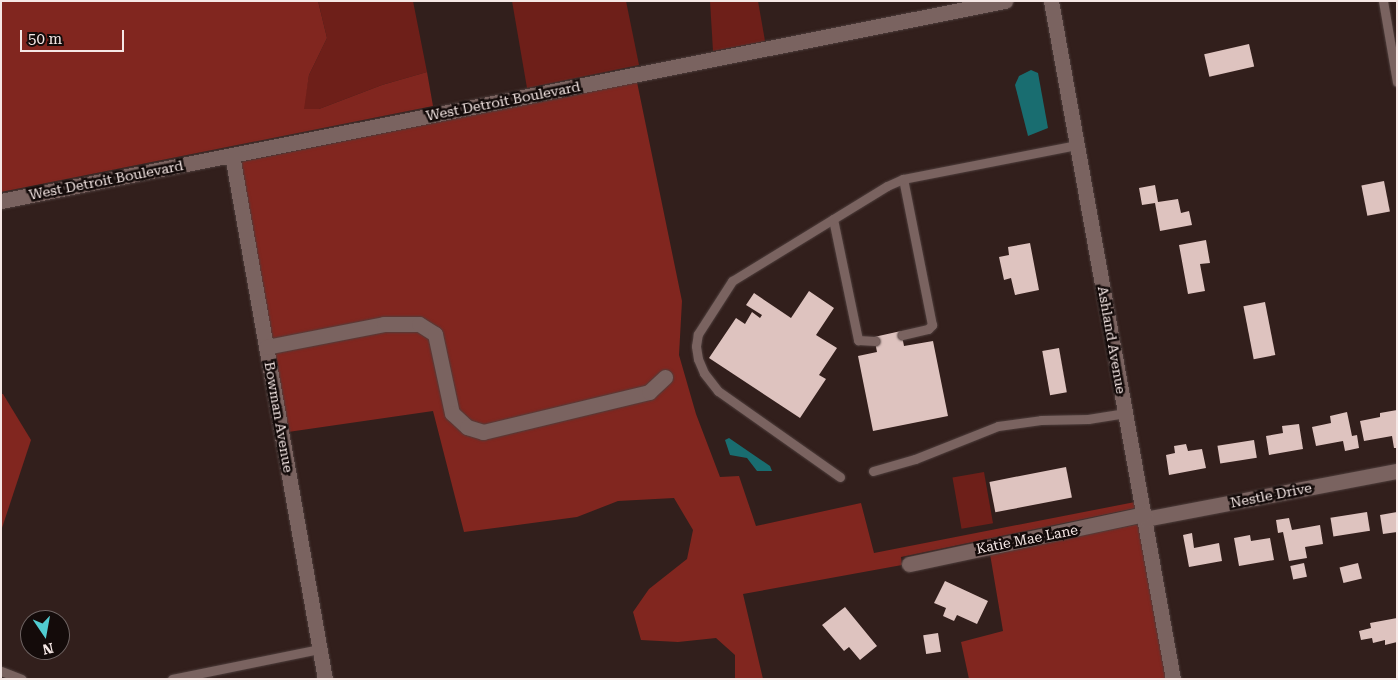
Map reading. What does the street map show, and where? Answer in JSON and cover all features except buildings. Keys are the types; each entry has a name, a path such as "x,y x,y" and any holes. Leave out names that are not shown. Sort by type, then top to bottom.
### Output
{"street":[{"name":"West Detroit Boulevard","path":"1,201 1005,1"},
{"name":"Ashland Avenue","path":"1051,1 1173,679"},
{"name":"Bowman Avenue","path":"232,155 325,679"},
{"path":"266,348 384,324 419,324 434,334 452,413 467,427 483,432 649,392 664,377"},
{"name":"Nestle Drive","path":"1144,516 1397,471"},
{"name":"Katie Mae Lane","path":"909,564 1144,516"}],"lane":[{"path":"1383,1 1397,82"},
{"path":"840,477 718,391 704,372 698,359 696,346 698,334 732,281 887,186 903,179 1077,145"},
{"path":"902,335 928,329 932,325 903,179"},
{"path":"833,219 858,340 875,341"},
{"path":"873,471 915,459 998,426 1041,420 1088,419 1126,413"},
{"path":"172,679 320,649"},
{"path":"1,671 22,679"}],"shaded area":[{"path":"1,1 318,1 327,38 309,75 304,109 319,109 382,85 427,72 433,106 1,192"},
{"path":"318,1 413,1 427,72 382,85 319,109 303,109 309,75 327,38"},
{"path":"512,1 626,1 639,65 527,88"},
{"path":"710,1 758,1 765,41 713,51"},
{"path":"637,82 682,301 679,355 696,414 720,477 739,476 756,526 861,503 874,553 1135,502 1136,508 901,557 902,565 743,594 763,679 735,679 735,655 716,638 678,642 641,640 633,612 649,589 687,559 693,530 674,498 618,501 577,517 464,532 433,411 288,432 240,162"},
{"path":"1,394 3,394 31,440 1,531"},
{"path":"984,472 993,523 962,529 952,478"},
{"path":"1139,524 1166,679 969,679 961,642 1003,631 990,554"}],"water":[{"path":"1031,70 1038,73 1048,128 1028,136 1015,85 1019,76"},
{"path":"729,438 770,466 772,471 757,471 747,458 730,455 725,440"}]}
